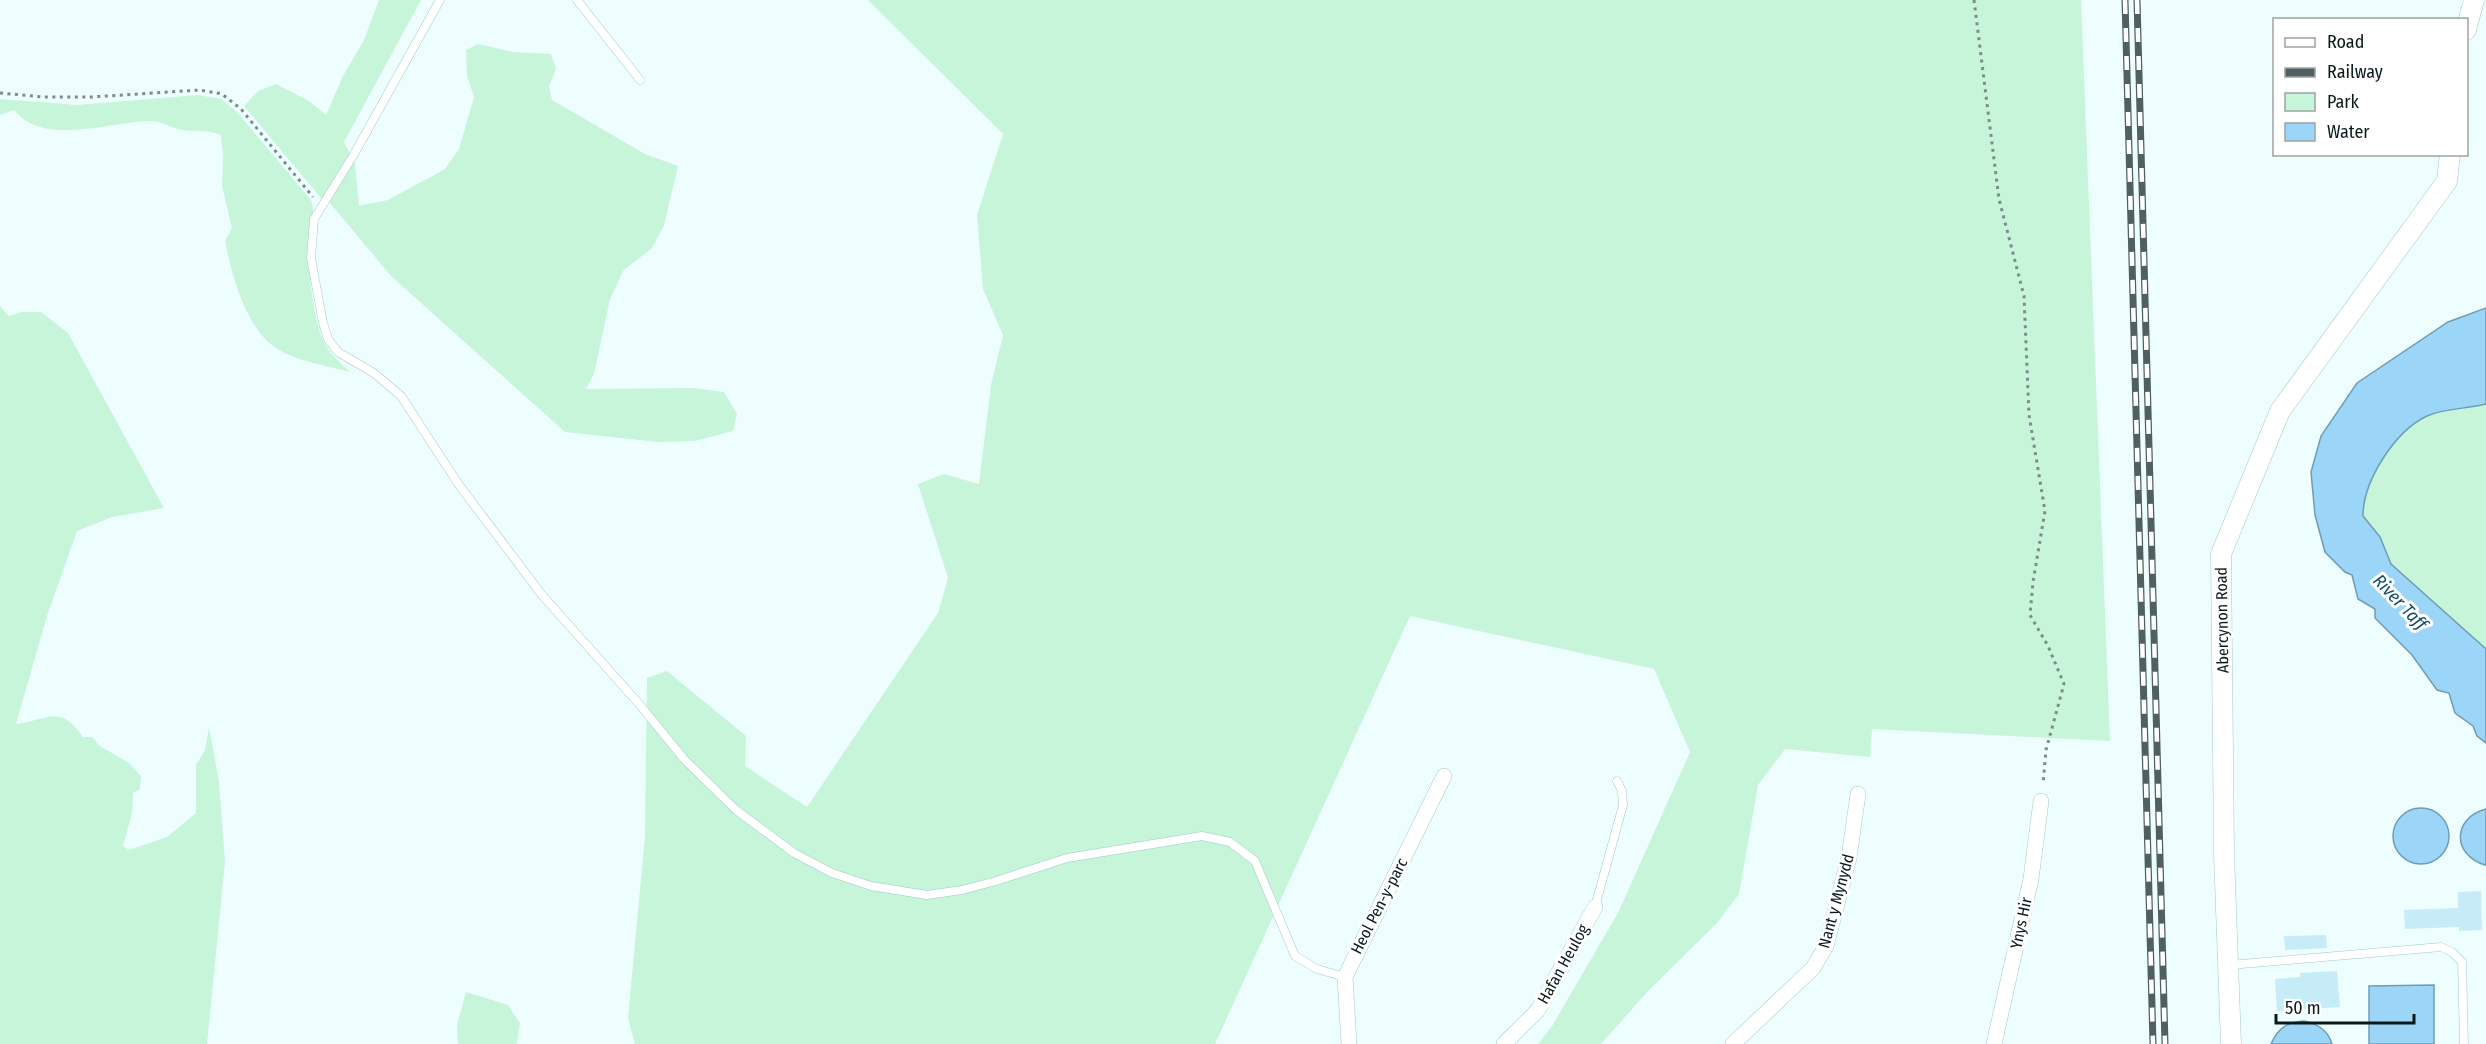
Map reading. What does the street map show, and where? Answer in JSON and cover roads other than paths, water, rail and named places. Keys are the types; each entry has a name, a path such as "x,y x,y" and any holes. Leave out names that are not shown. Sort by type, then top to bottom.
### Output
{"street":[{"path":"2468,22 2474,0"},
{"name":"Abercynon Road","path":"2231,1044 2224,854 2221,554 2280,411 2447,181 2450,156"},
{"name":"Heol Pen-y-parc","path":"1349,1044 1345,977 1444,776"},
{"name":"Nant y Mynydd","path":"1733,1044 1813,968 1826,946 1849,858 1858,794"},
{"name":"Ynys Hir","path":"1994,1044 2031,879 2041,801"},
{"name":"Hafan Heulog","path":"1504,1044 1538,1010 1595,907"}],"lane":[{"path":"440,0 353,156 314,219 311,258 322,324 328,339 338,352 374,373 400,396 459,485 542,595 640,705 684,759 736,810 794,853 832,873 871,886 927,895 962,890 1067,858 1202,836 1230,842 1255,861 1295,956 1317,969 1345,977"},
{"path":"577,0 640,80"},
{"path":"1595,907 1623,805 1622,791 1617,781"},
{"path":"2228,965 2441,947 2452,952 2462,962 2464,1044"}],"water":[{"name":"River Taff","path":"2486,308 2486,404 2434,413 2415,423 2404,433 2383,458 2375,473 2364,502 2363,516 2380,537 2391,564 2486,649 2486,743 2477,736 2473,726 2455,713 2449,693 2437,690 2412,655 2375,618 2375,609 2358,599 2352,575 2345,572 2325,552 2315,515 2311,472 2321,436 2357,383 2448,322"},
{"path":"2421,808 2432,810 2441,816 2447,825 2449,836 2447,847 2441,856 2432,862 2421,864 2410,862 2401,856 2395,847 2393,836 2395,825 2401,816 2410,810"},
{"path":"2486,809 2485,865 2466,853 2460,837 2467,820"},
{"path":"2434,985 2434,1044 2369,1044 2369,986"},
{"path":"2304,1021 2322,1028 2332,1044 2271,1044 2284,1027"}],"railway":[{"path":"2125,0 2153,1044"},
{"path":"2137,0 2165,1044"}]}
